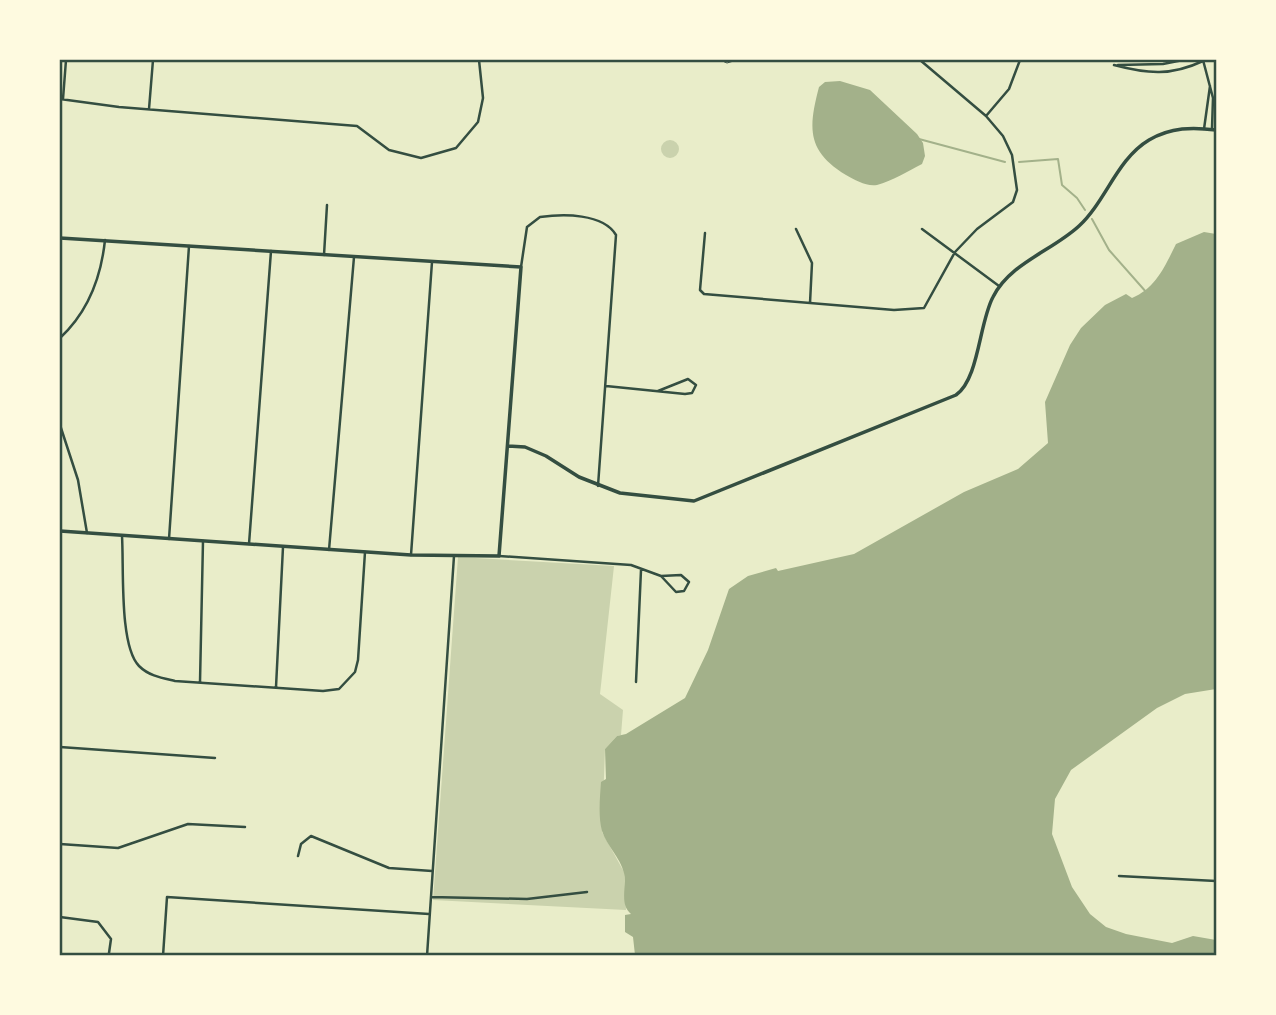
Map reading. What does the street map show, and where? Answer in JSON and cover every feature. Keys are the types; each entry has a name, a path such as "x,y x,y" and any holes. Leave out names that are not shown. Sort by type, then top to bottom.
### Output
{"street":[{"path":"66,60 61,99 357,126 389,150 421,158 456,148 478,121 483,98 479,60"},
{"path":"149,109 153,60"},
{"path":"705,233 700,290 704,294 913,311 923,307 955,252 977,229 1013,202 1016,195 1012,155 1003,136 986,116 920,60"},
{"path":"986,116 1009,89 1020,60"},
{"path":"508,446 525,447 546,456 598,486 657,499 694,501 956,395 969,380 984,320 999,286 1018,269 1078,227 1139,147 1168,131 1214,130 1213,99 1203,60 1180,72 1166,74 1114,65 1163,64 1183,60"},
{"path":"1204,129 1210,86"},
{"path":"324,254 327,205"},
{"path":"499,556 523,241 532,220 547,216 600,221 611,228 617,239 598,486"},
{"path":"796,229 805,242 811,263 810,303"},
{"path":"922,229 999,286"},
{"path":"60,238 521,267"},
{"path":"60,338 76,321 96,285 102,267 105,240"},
{"path":"169,539 189,246"},
{"path":"249,545 271,251"},
{"path":"330,550 354,257"},
{"path":"411,555 432,262"},
{"path":"606,386 685,394 692,393 696,385 688,379 658,391"},
{"path":"60,425 78,480 87,533"},
{"path":"60,531 411,555 589,561 631,565 661,576 681,575 689,582 684,592 676,592 661,576"},
{"path":"122,536 126,635 131,654 140,667 155,677 200,683 339,689 355,672 365,552"},
{"path":"200,683 203,541"},
{"path":"276,688 283,547"},
{"path":"428,956 454,556"},
{"path":"636,682 641,570"},
{"path":"60,747 215,758"},
{"path":"60,845 118,848 188,824 245,827"},
{"path":"298,856 301,844 311,836 389,868 432,871"},
{"path":"1119,876 1216,881"},
{"path":"431,897 527,899 587,892"},
{"path":"163,956 167,897 429,914"},
{"path":"60,917 86,918 99,922 111,939 109,953"}],"lane":[{"path":"720,60 727,63 737,60"}],"shaded area":[{"path":"840,81 870,90 917,134 923,143 925,156 922,164 888,181 873,185 861,183 846,175 824,157 817,148 812,127 815,102 819,87 825,82"},
{"path":"670,140 676,143 679,149 676,155 670,158 664,155 661,149 664,143"},
{"path":"1204,232 1216,234 1216,689 1185,694 1157,708 1071,770 1055,799 1052,834 1072,887 1090,914 1106,927 1172,943 1193,936 1216,940 1216,955 635,955 633,937 625,932 625,915 631,914 624,900 624,873 601,825 601,782 606,779 605,749 617,736 626,734 685,698 708,650 729,589 748,576 776,568 778,571 854,554 964,492 1018,469 1048,443 1045,402 1070,345 1081,328 1105,305 1126,294 1132,298 1140,294 1159,276 1176,244"},
{"path":"458,557 614,566 600,694 623,710 621,735 605,749 602,832 624,872 626,910 433,900"}],"waterway":[{"path":"919,139 1005,162"},
{"path":"1019,162 1058,159 1062,185 1077,198 1085,210"},
{"path":"1092,219 1109,250 1147,293"}]}
